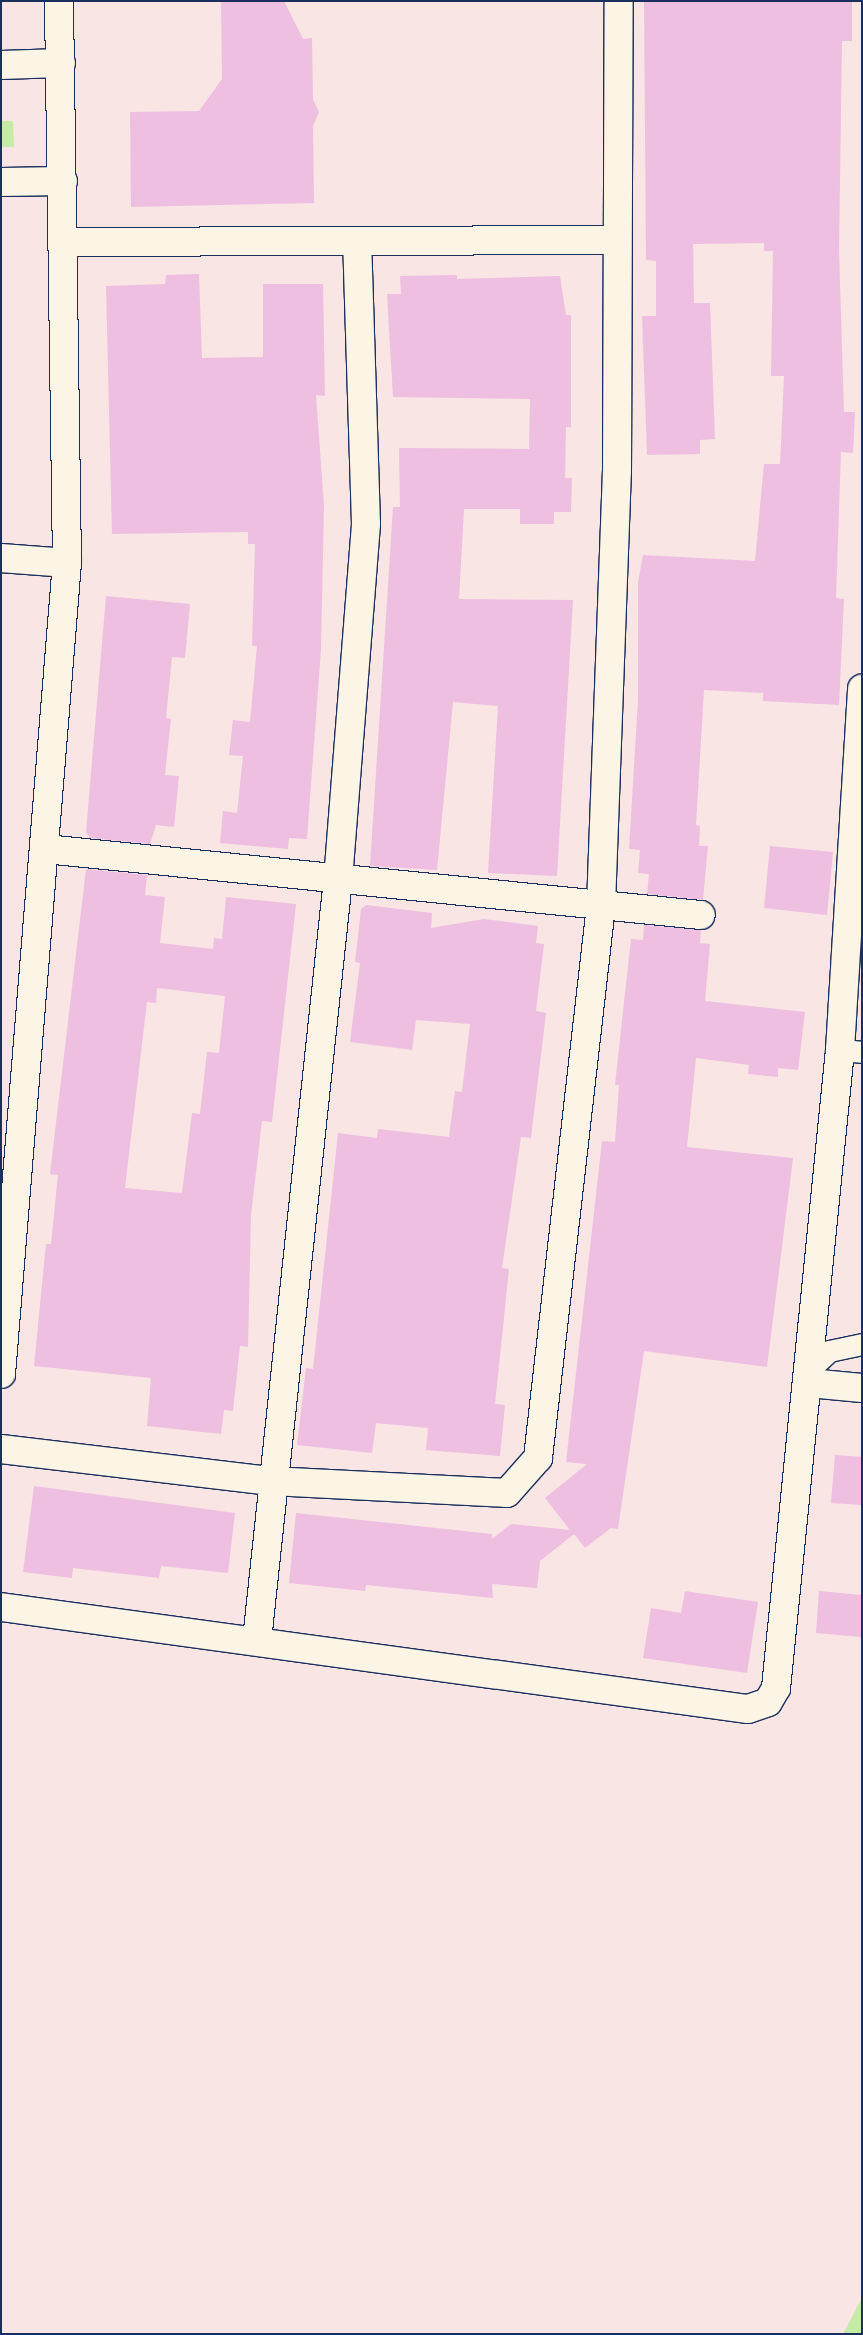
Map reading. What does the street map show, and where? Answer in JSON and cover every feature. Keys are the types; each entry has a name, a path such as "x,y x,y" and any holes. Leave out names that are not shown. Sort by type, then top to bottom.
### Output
{"street":[{"path":"1,1374 67,563 65,242 59,1"},
{"path":"1,1449 271,1481 507,1493 538,1458 602,906 616,471 619,1"},
{"path":"1,65 61,63"},
{"path":"1,182 63,181"},
{"path":"65,242 357,243 616,240"},
{"path":"257,1640 271,1481 338,880 366,524 357,243"},
{"path":"1,558 67,563"},
{"path":"1,1606 748,1709 768,1702 776,1688 810,1376 851,1051 862,689"},
{"path":"44,849 701,915"},
{"path":"810,1376 862,1388"}],"lane":[{"path":"810,1376 829,1351 862,1344"}],"green space":[{"path":"1,121 13,121 14,147 1,147"},
{"path":"862,2298 862,2334 843,2334"}],"building":[{"path":"221,1 284,1 303,39 312,38 313,99 319,112 313,126 314,203 131,207 130,112 199,111 222,79"},
{"path":"644,1 852,1 852,41 842,41 839,250 844,412 855,412 853,453 841,452 836,598 844,599 839,705 763,701 763,693 704,690 696,825 700,826 699,846 708,846 703,900 647,894 649,874 638,873 640,850 629,849 638,700 638,582 643,555 755,561 764,464 780,464 784,376 771,376 773,251 764,251 764,243 693,244 694,303 710,303 715,439 700,440 700,454 647,455 642,316 656,316 656,261 646,260"},
{"path":"199,274 202,358 263,357 263,284 323,284 325,396 316,395 324,506 321,649 307,839 289,838 288,849 220,843 223,811 237,813 243,756 229,755 233,720 250,722 257,646 252,646 255,544 248,544 248,532 112,534 106,286 165,284 166,275"},
{"path":"457,275 457,279 560,276 566,315 571,315 571,427 566,427 565,478 572,478 571,512 554,512 554,524 520,524 520,509 464,509 459,599 573,600 557,876 488,873 498,706 453,702 437,870 370,866 393,507 400,507 399,448 529,449 530,399 393,397 387,294 401,294 400,276"},
{"path":"106,596 190,604 185,658 172,657 166,718 171,719 165,775 179,776 174,827 156,825 150,844 90,838 86,832"},
{"path":"770,846 833,852 827,915 764,908"},
{"path":"86,869 147,875 145,895 165,897 160,943 213,949 214,938 222,939 226,897 296,904 272,1122 262,1121 251,1215 248,1347 240,1346 233,1411 224,1410 221,1434 147,1426 151,1378 34,1366 46,1244 51,1244 58,1175 50,1174","holes":["157,988 225,996 219,1053 207,1052 200,1114 192,1113 182,1193 125,1188 147,1002 156,1003"]},
{"path":"366,905 432,913 431,928 484,919 538,926 536,943 544,944 536,1011 546,1013 531,1138 521,1137 502,1268 509,1269 495,1404 505,1405 500,1456 426,1450 428,1428 376,1423 372,1453 297,1445 306,1368 313,1369 338,1133 377,1138 378,1129 449,1137 455,1091 462,1092 470,1024 416,1020 412,1050 350,1042 360,963 355,962 361,909"},
{"path":"644,925 701,930 700,943 710,944 705,1001 805,1012 798,1070 778,1068 778,1077 748,1074 749,1065 696,1058 687,1147 793,1158 767,1367 644,1351 618,1529 611,1528 585,1548 574,1534 540,1561 537,1588 492,1584 493,1598 366,1585 365,1591 289,1583 296,1513 492,1534 492,1539 511,1524 570,1530 545,1498 587,1464 566,1462 602,1141 615,1142 619,1085 615,1085 631,939 643,940"},
{"path":"835,1455 862,1457 862,1505 831,1503"},
{"path":"34,1486 235,1513 228,1573 161,1566 159,1578 73,1568 72,1578 23,1572"},
{"path":"685,1591 758,1602 747,1673 643,1658 651,1608 681,1613"},
{"path":"819,1591 862,1595 862,1637 816,1633"}]}
